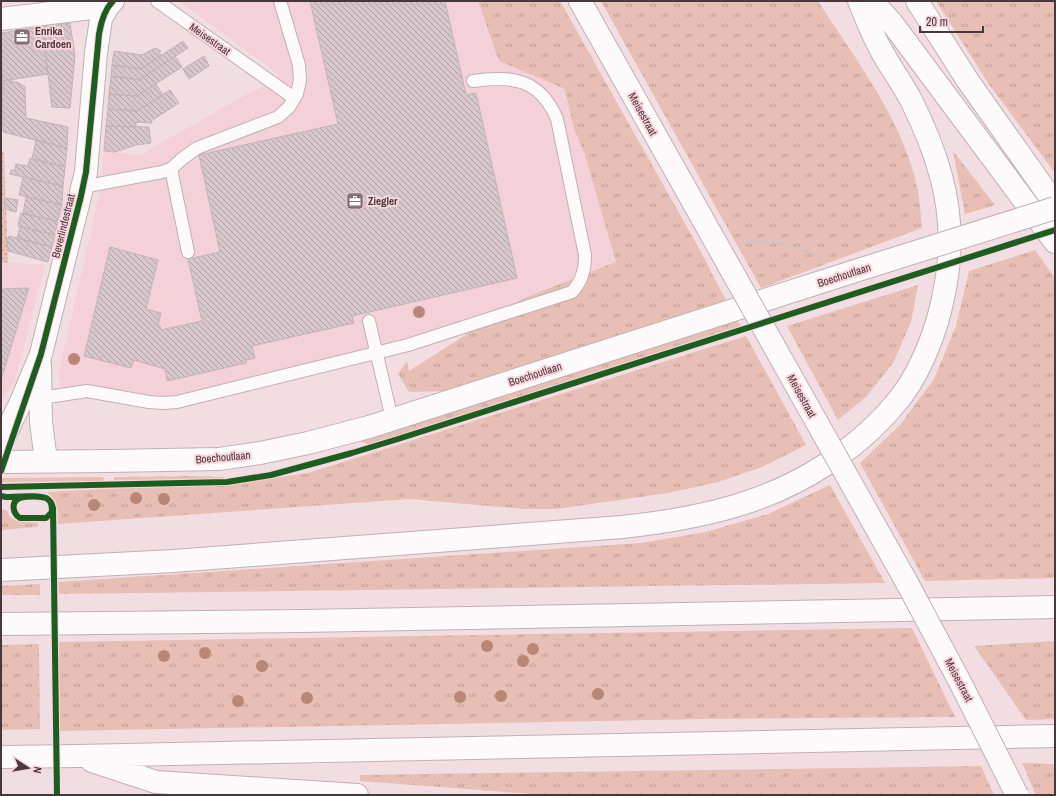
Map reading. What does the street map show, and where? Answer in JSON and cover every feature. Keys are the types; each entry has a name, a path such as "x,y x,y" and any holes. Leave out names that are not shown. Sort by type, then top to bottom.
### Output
{"main road":[{"name":"Meisestraat","path":"580,1 716,244 730,266 909,588 960,682 1017,795"},
{"path":"1,570 173,561 660,523 736,506 775,491 811,474 848,448 878,424 904,392 923,360 939,319 946,286 950,246 948,209 941,177 928,135 910,99 881,50 844,1"},
{"path":"859,1 881,50"},
{"path":"872,1 892,23 1055,242"},
{"path":"917,1 968,81 1055,204"},
{"path":"1,19 108,3"},
{"name":"Beverlindestraat","path":"1,442 20,404 40,354 82,188 88,150 98,34 101,19 108,3"},
{"name":"Boechoutlaan","path":"1,462 219,459 260,453 308,443 392,419 1055,208"},
{"name":"Beverlindestraat","path":"40,354 40,398 46,461"},
{"path":"1,624 310,621 1055,607"},
{"path":"1,757 1055,736"},
{"path":"78,756 156,782 357,795"}],"lane":[{"name":"Meisestraat","path":"157,1 294,98"},
{"path":"82,188 171,169 186,155 197,148 278,117 289,107 297,94 300,80 299,65 280,1"},
{"path":"40,398 87,391 149,402 177,402 408,346 572,292 582,278 585,267 585,255 557,119 552,107 545,97 536,90 516,80 504,78 473,81"},
{"path":"171,169 188,252"},
{"path":"369,321 392,419"}],"path":[{"path":"716,244 764,241 783,244 811,253 849,273"}],"shaded area":[{"path":"179,1 478,1 499,61 565,89 574,129 584,152 616,262 401,348 192,398 66,399 58,376 99,197 104,151 140,155 256,89 257,90 279,75"},
{"path":"1,262 45,265 21,359 13,384 1,399"}],"green space":[{"path":"478,1 560,1 706,261 727,302 445,391 409,392 398,374 407,361 409,371 522,299 616,262 584,152 574,129 565,89 499,61"},
{"path":"601,1 818,1 871,82 894,124 904,146 916,183 922,228 761,288"},
{"path":"936,1 1055,1 1055,173 988,83"},
{"path":"953,151 995,205 965,214"},
{"path":"1,152 4,152 8,263 1,262"},
{"path":"1035,250 1055,278 1055,578 925,581 860,463 900,425 934,379 956,326 969,271"},
{"path":"918,285 911,322 893,363 866,397 838,420 787,326"},
{"path":"737,320 742,327 370,445 360,441"},
{"path":"746,336 806,445 762,467 718,482 668,493 556,509 525,509 410,499 58,524 56,503 47,492 255,481 308,473"},
{"path":"103,477 104,480 102,481 1,482 1,478"},
{"path":"114,477 225,477 223,479 114,480"},
{"path":"830,485 885,583 59,594 58,582 641,543 706,532 768,514"},
{"path":"1,509 8,511 9,516 15,520 20,522 38,523 38,527 1,530"},
{"path":"40,584 40,595 1,595 1,586"},
{"path":"912,628 955,717 706,719 60,731 57,642"},
{"path":"1055,641 1055,719 1026,720 974,646"},
{"path":"39,644 40,729 1,730 1,645"},
{"path":"1022,763 1055,764 1055,795 1036,795"},
{"path":"981,766 994,795 545,795 360,781 360,775"}],"building":[{"name":"Ziegler","path":"310,1 445,1 466,95 476,93 517,278 352,316 354,323 252,346 255,358 246,360 246,363 167,381 165,369 134,360 131,368 84,356 110,247 158,260 146,309 161,313 158,325 160,326 161,330 202,321 188,259 220,252 199,155 338,124"},
{"path":"70,23 75,56 70,108 52,107 42,27"},
{"path":"42,27 48,74 2,81 1,33"},
{"path":"1,33 3,93 1,93"},
{"path":"183,41 188,48 139,80 111,76 112,65 141,69"},
{"path":"155,48 161,51 159,52 161,55 141,69 112,65 114,51 142,55"},
{"path":"175,56 182,67 137,96 109,94 111,76 139,80"},
{"path":"204,56 209,66 189,79 183,69"},
{"path":"12,79 12,82 17,82 25,87 26,118 68,127 67,148 3,132 2,81"},
{"path":"156,84 163,95 137,111 108,109 109,94 137,96"},
{"path":"170,90 179,103 151,121 152,123 136,122 136,127 106,126 108,109 137,111"},
{"path":"106,126 149,127 151,143 136,145 115,152 104,151"},
{"path":"36,140 67,148 65,167 32,159"},
{"path":"30,158 65,167 63,186 10,174 11,170 15,170 16,164 28,166"},
{"path":"23,177 63,186 62,205 19,195"},
{"path":"26,197 62,205 58,221 23,214"},
{"path":"5,198 18,200 16,212 5,209"},
{"path":"21,213 58,221 55,235 18,226"},
{"path":"20,227 55,235 52,247 17,238"},
{"path":"9,236 52,247 48,262 8,251 7,241"},
{"path":"29,288 1,380 1,289"}],"cycle path":[{"path":"1,471 41,354 81,196 86,172 99,34 103,16 113,1"},
{"path":"1,487 227,482 271,475 398,439 1055,230"},
{"path":"1,496 6,497 29,496 35,496 41,497 46,498 49,500 50,501 52,512 46,518 20,518 14,511 15,502 20,498 26,497 33,496 37,497 40,497 43,497 46,498 47,499 49,500 50,501 51,502 53,508 57,795"}],"place":[{"name":"Enrika Cardoen","path":"22,37"},
{"name":"Ziegler","path":"355,201"}]}
